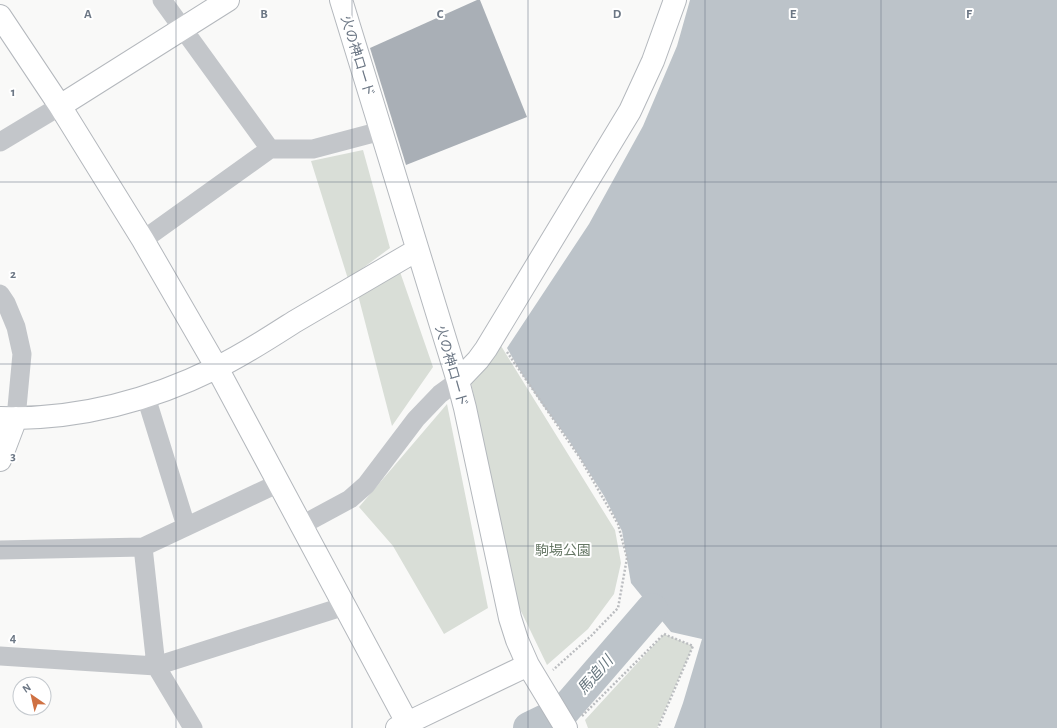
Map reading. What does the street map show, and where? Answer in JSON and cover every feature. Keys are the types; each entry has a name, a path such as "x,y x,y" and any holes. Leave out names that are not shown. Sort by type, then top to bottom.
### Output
{"street":[{"path":"162,0 270,150"},
{"path":"0,142 228,0"},
{"name":"火の神ロード","path":"341,0 458,381 510,618 517,640 574,723"},
{"path":"302,525 350,498 366,485 416,419 440,394 458,381 478,360 495,335 630,111 653,61 675,0"},
{"path":"0,16 60,106 143,240 217,368 345,606 404,726 539,672"},
{"path":"143,240 270,150 313,148 381,131"},
{"path":"8,418 68,415 103,408 146,397 217,368 417,250"},
{"path":"0,294 6,303 16,327 22,354 0,460"},
{"path":"146,397 186,526"},
{"path":"0,550 143,547 279,483"},
{"path":"143,547 156,666 193,728"},
{"path":"0,656 156,666 345,606"}],"path":[{"path":"495,335 580,458 618,524 627,558 618,608 591,636 539,672"},
{"path":"574,723 664,634 693,646 658,728"}],"green space":[{"path":"363,150 390,248 348,279 311,161"},
{"path":"399,269 433,367 392,426 358,295"},
{"name":"駒場公園","path":"498,341 615,530 621,563 614,594 588,629 547,665 519,607 471,383"},
{"path":"447,404 488,608 444,634 393,546 359,507"},
{"path":"664,634 693,646 657,728 588,728 585,720"}],"shaded area":[{"path":"690,0 1057,0 1057,728 674,728 702,639 671,632 631,583 622,531 604,496 568,439 520,371 507,348 589,224 643,126 677,46"}],"building":[{"path":"480,0 527,117 406,165 370,48"}],"waterway":[{"name":"馬追川","path":"529,728 564,711 652,609"}]}
